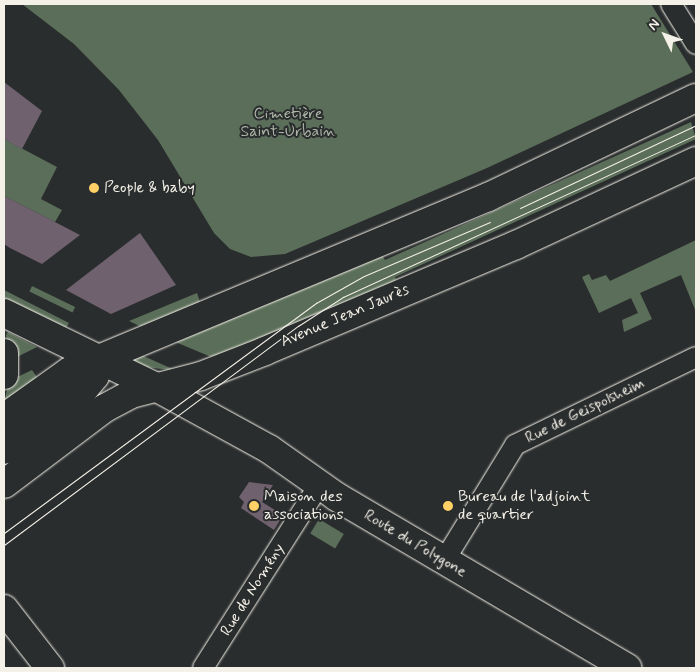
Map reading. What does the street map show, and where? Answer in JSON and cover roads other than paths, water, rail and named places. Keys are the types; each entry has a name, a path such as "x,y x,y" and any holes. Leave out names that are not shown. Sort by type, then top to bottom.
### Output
{"main road":[{"path":"4,418 70,372 488,197 696,98"},
{"name":"Avenue Jean Jaurès","path":"4,484 105,408 154,386 201,376 265,351 516,245 696,160"},
{"name":"Route du Polygone","path":"4,313 154,386 269,449 319,485 627,668"},
{"path":"4,353 4,375"},
{"path":"4,450 81,393 95,376 100,359"},
{"path":"4,610 50,668"}],"street":[{"path":"672,4 696,44"},
{"name":"Rue de Geispolsheim","path":"444,561 515,445 696,357"},
{"name":"Rue de Nomény","path":"203,668 319,485"}],"tram line":[{"path":"520,208 696,125"},
{"path":"4,545 298,326 343,297 696,135"},
{"path":"4,533 316,303 364,276 490,222"}],"place":[{"name":"People & baby","path":"94,188"},
{"name":"Maison des associations","path":"254,506"},
{"name":"Bureau de l'adjoint de quartier","path":"448,506"}],"park label":[{"name":"Cimetière Saint-Urbain","path":"288,123"}]}
